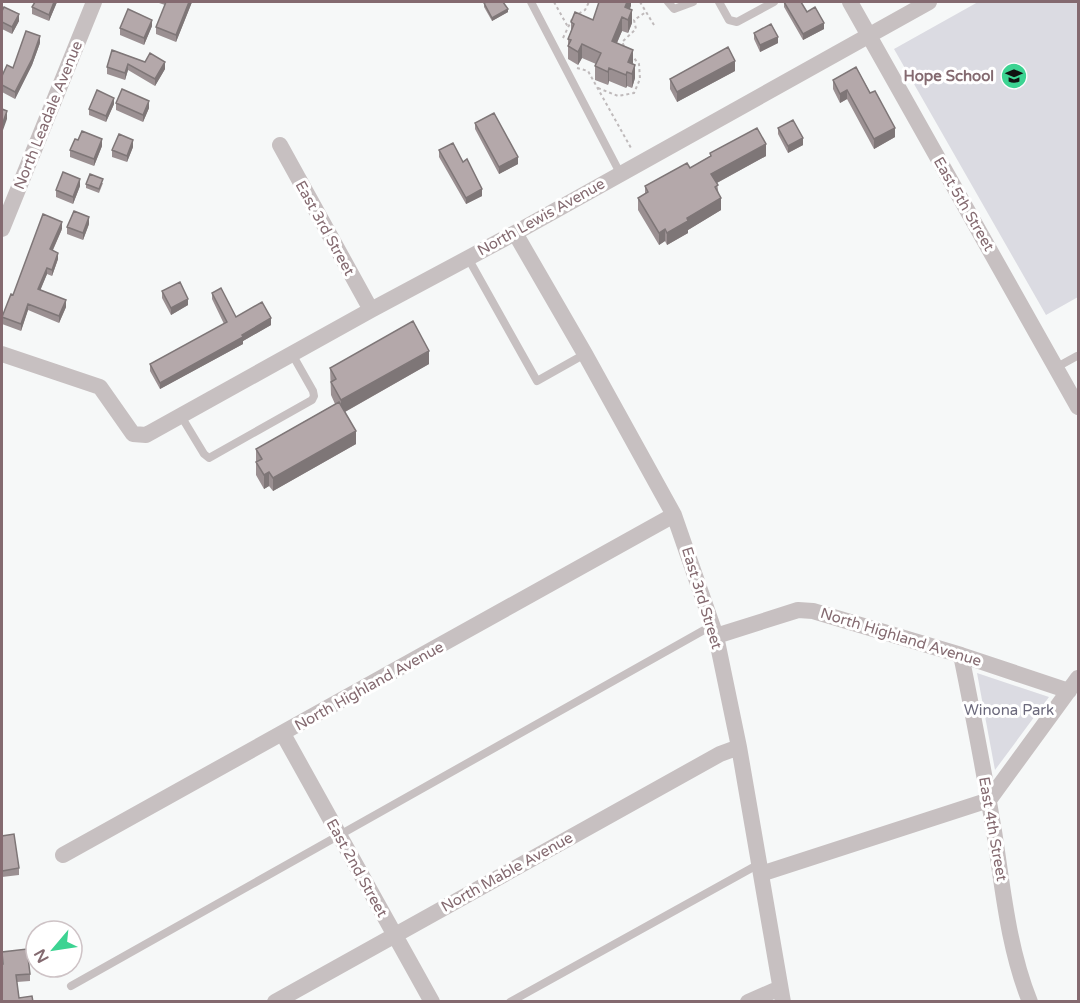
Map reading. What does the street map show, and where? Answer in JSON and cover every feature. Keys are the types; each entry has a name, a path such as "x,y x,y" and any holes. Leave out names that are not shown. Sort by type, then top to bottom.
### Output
{"street":[{"name":"North Leadale Avenue","path":"2,229 94,2"},
{"name":"East 5th Street","path":"850,2 1078,406"},
{"name":"North Lewis Avenue","path":"2,354 100,387 133,434 140,436 153,432 929,2"},
{"name":"East 3rd Street","path":"280,145 371,310"},
{"name":"East 3rd Street","path":"515,233 674,515 714,630 740,747 782,995"},
{"name":"North Highland Avenue","path":"63,855 674,515"},
{"name":"North Highland Avenue","path":"714,630 798,610 813,611 1074,685"},
{"name":"East 4th Street","path":"962,655 1011,937 1030,1002"},
{"path":"761,869 989,800 1074,685"},
{"name":"East 2nd Street","path":"283,734 432,1002"},
{"name":"North Mable Avenue","path":"275,1002 720,754 740,747"},
{"path":"748,1002 782,995"}],"lane":[{"path":"531,2 620,173"},
{"path":"668,2 674,9 693,2"},
{"path":"719,2 729,20 737,22 774,2"},
{"path":"468,258 537,381 585,354"},
{"path":"181,416 204,454 209,458 312,400 313,390 292,354"},
{"path":"1057,367 1077,356"},
{"path":"72,986 339,835 714,630"},
{"path":"510,1002 761,869"}],"path":[{"path":"554,2 568,27"},
{"path":"557,52 573,18 585,10 589,2"},
{"path":"640,2 654,25"},
{"path":"622,42 636,29 634,20 646,12"},
{"path":"573,18 582,21"},
{"path":"615,39 622,42 625,49"},
{"path":"598,88 618,96 634,93 640,79 639,64 632,57"},
{"path":"564,65 588,71 631,148"}],"green space":[{"path":"978,2 1078,2 1078,297 1046,315 894,49"},
{"name":"Winona Park","path":"977,673 1049,697 995,770"}],"building":[{"path":"35,2 54,2 49,15 32,7"},
{"path":"166,2 189,2 176,35 156,27"},
{"path":"503,2 508,9 492,18 484,3"},
{"path":"599,2 627,2 625,7 632,10 628,20 622,17 612,41 633,50 628,62 635,65 632,74 627,72 626,75 609,68 608,72 595,66 601,53 582,44 578,52 568,46 571,40 568,39 574,24 571,22 575,12 593,20"},
{"path":"784,2 801,2 807,12 815,7 824,23 803,34"},
{"path":"4,7 19,14 12,27 2,22"},
{"path":"128,9 152,20 144,38 120,28"},
{"path":"771,24 778,37 760,45 754,33"},
{"path":"26,31 40,36 32,59 15,92 2,85 2,76 7,65 13,68"},
{"path":"728,47 735,61 677,92 670,79"},
{"path":"112,50 145,62 150,53 165,62 155,79 128,64 125,73 107,67"},
{"path":"856,67 870,93 875,91 895,128 874,139 847,90 840,94 833,80"},
{"path":"122,89 149,101 143,115 116,103"},
{"path":"97,90 114,98 106,116 89,109"},
{"path":"2,109 7,111 2,125"},
{"path":"494,113 518,157 499,167 475,123"},
{"path":"793,120 803,138 788,146 778,128"},
{"path":"757,128 766,144 711,174 718,185 715,187 721,198 667,233 665,229 659,233 638,198 648,192 645,186 687,163 690,168 711,156 710,153"},
{"path":"82,131 102,139 94,159 70,150"},
{"path":"119,134 133,140 127,156 112,150"},
{"path":"453,143 463,162 467,159 482,189 466,198 439,150"},
{"path":"63,172 80,179 73,197 56,190"},
{"path":"90,174 103,179 99,189 86,184"},
{"path":"74,211 89,217 83,233 67,227"},
{"path":"43,214 62,222 50,249 58,253 52,270 47,268 38,289 66,300 59,316 28,304 21,324 2,317 11,294 13,295"},
{"path":"180,282 188,299 171,308 162,291"},
{"path":"221,288 236,317 262,302 271,318 242,335 243,337 160,383 150,364 227,322 212,293"},
{"path":"413,321 429,351 341,400 331,382 336,379 330,368"},
{"path":"339,402 356,431 273,478 269,472 264,475 256,462 262,459 256,449"},
{"path":"14,834 19,868 2,871 2,836"},
{"path":"24,949 24,974 16,975 19,998 32,996 33,1002 2,1002 2,952"}],"place":[{"name":"Hope School","path":"1014,76"}]}
